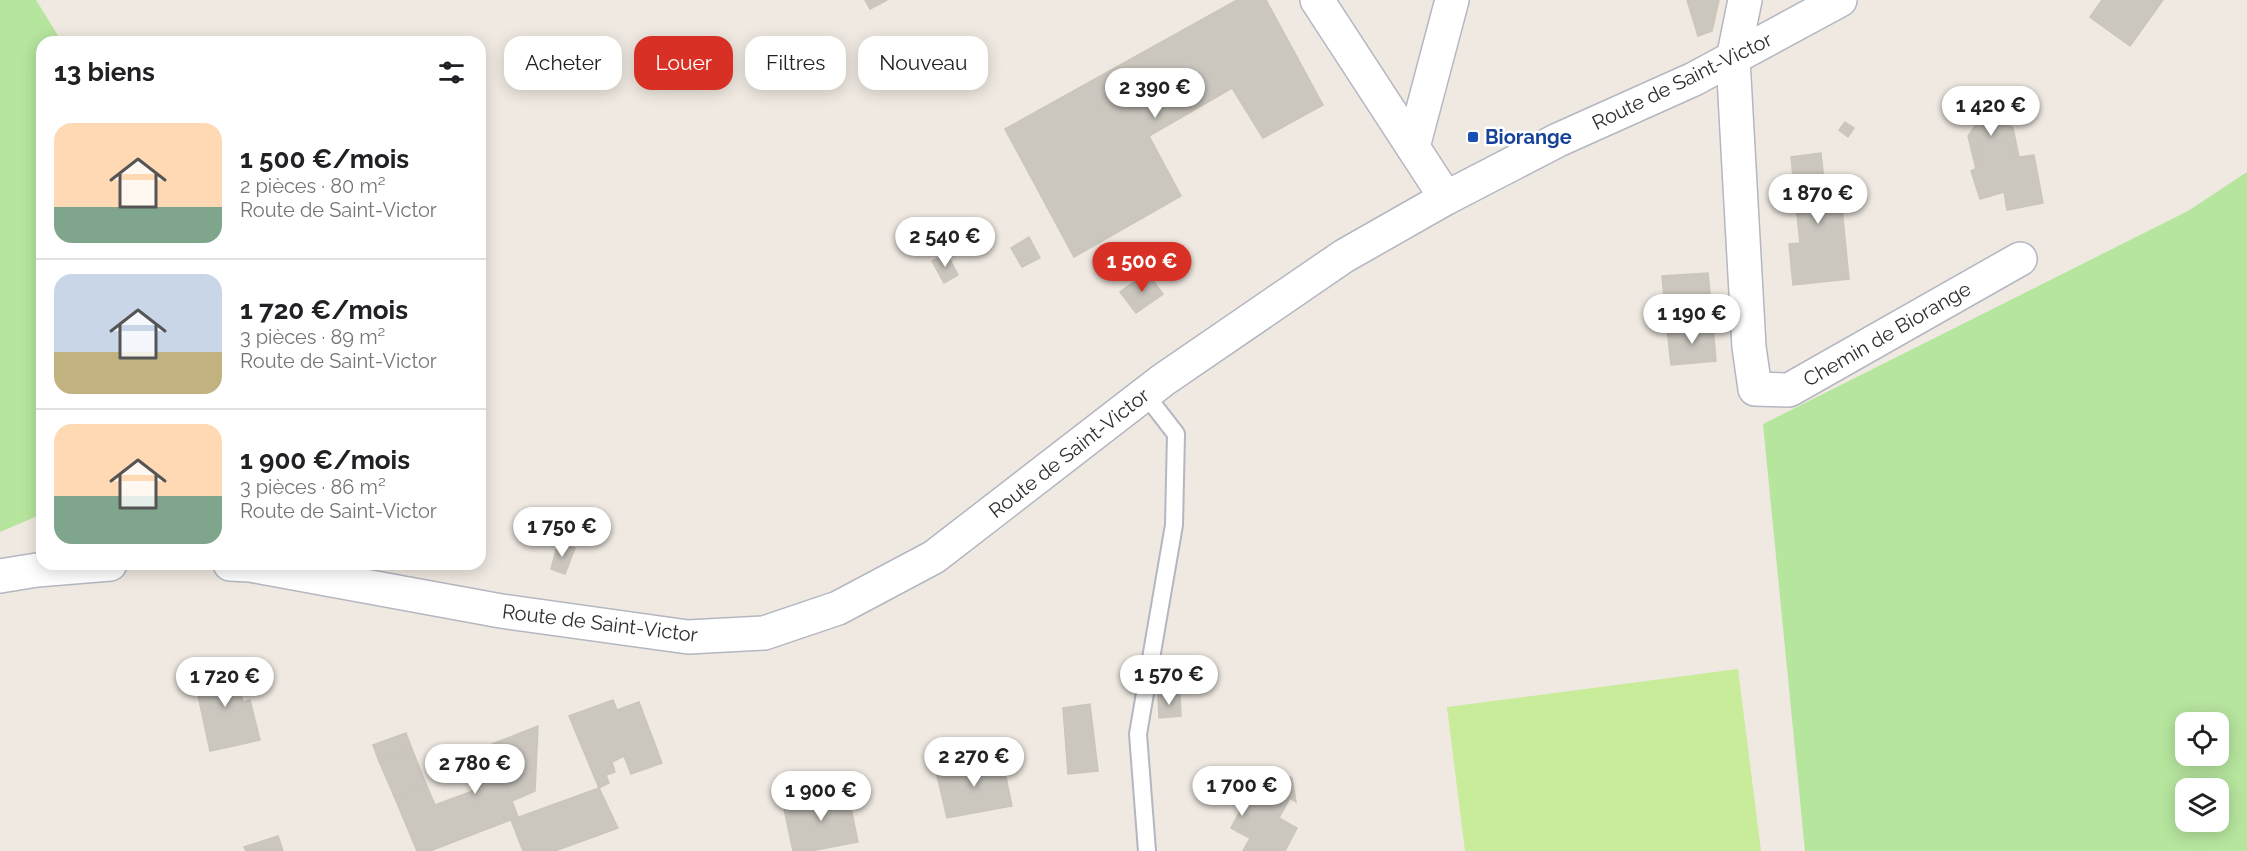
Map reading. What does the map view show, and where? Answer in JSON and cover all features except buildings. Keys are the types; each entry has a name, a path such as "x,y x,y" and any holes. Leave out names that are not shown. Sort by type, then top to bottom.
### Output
{"main road":[{"path":"1317,0 1446,198"},
{"path":"1413,147 1452,0"},
{"path":"1733,59 1745,0"},
{"name":"Route de Saint-Victor","path":"277,570 501,611 688,638 764,633 838,608 934,557 1145,394 1344,256 1446,198 1558,140 1694,79 1840,0"},
{"name":"Chemin de Biorange","path":"1733,59 1749,347 1755,389 1789,390 2020,259"},
{"path":"0,576 37,570"}],"lane":[{"path":"1145,394 1176,434 1174,525 1138,734 1147,851"}],"green space":[{"path":"0,0 36,0 58,36 36,36 36,517 0,532"},
{"path":"2247,172 2247,851 1805,851 1763,424 2188,211"},
{"path":"1738,669 1761,851 1465,851 1447,707"}],"place":[{"name":"Biorange","path":"1473,137"}]}
